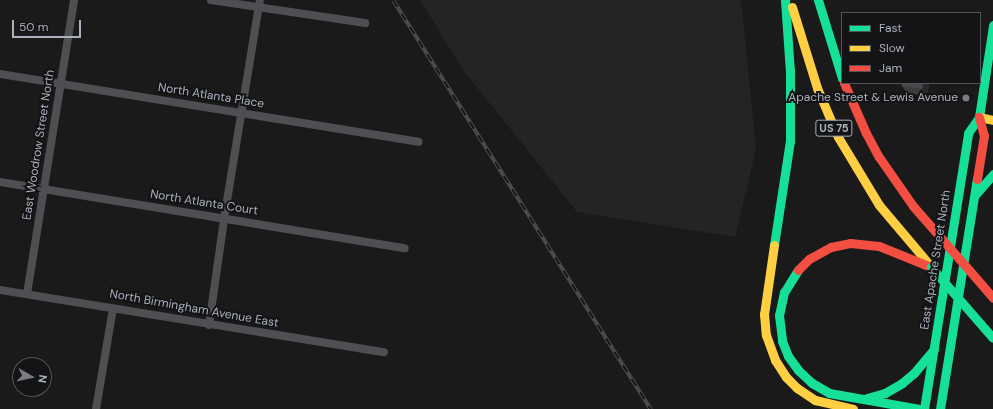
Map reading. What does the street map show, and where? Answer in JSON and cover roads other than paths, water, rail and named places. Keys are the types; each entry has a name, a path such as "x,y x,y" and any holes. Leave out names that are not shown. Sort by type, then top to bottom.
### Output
{"main road":[{"path":"785,0 790,78 790,141 765,300 764,314 766,335 775,360 786,377 797,388 815,400 853,409"},
{"name":"US 75","path":"790,0 817,88 838,137 866,186 908,241 993,338"},
{"path":"818,0 841,75"},
{"name":"East Apache Street North","path":"940,409 984,136 979,118 993,25"},
{"name":"US 75","path":"844,84 866,133 879,157 913,206 993,298"},
{"path":"979,118 993,120"},
{"name":"East Apache Street North","path":"924,409 968,133 979,118"},
{"path":"975,195 993,174"},
{"path":"920,409 839,396 825,391 812,383 798,370 788,356 782,341 779,316 782,300 787,286 799,268 814,256 831,247 850,242 879,246 931,267"},
{"path":"969,270 993,283"},
{"path":"862,399 885,393 902,384 914,373 934,349"}],"street":[{"name":"East Woodrow Street North","path":"27,294 74,0"},
{"path":"211,0 259,4 365,23"},
{"path":"209,325 224,219 259,4"},
{"name":"North Atlanta Place","path":"0,74 419,142"},
{"name":"North Atlanta Court","path":"0,182 405,248"},
{"name":"North Birmingham Avenue East","path":"0,290 209,325 384,352"},
{"path":"96,409 113,308"}],"railway":[{"path":"393,0 651,409"}],"place":[{"name":"Apache Street & Lewis Avenue","path":"966,98"}]}
